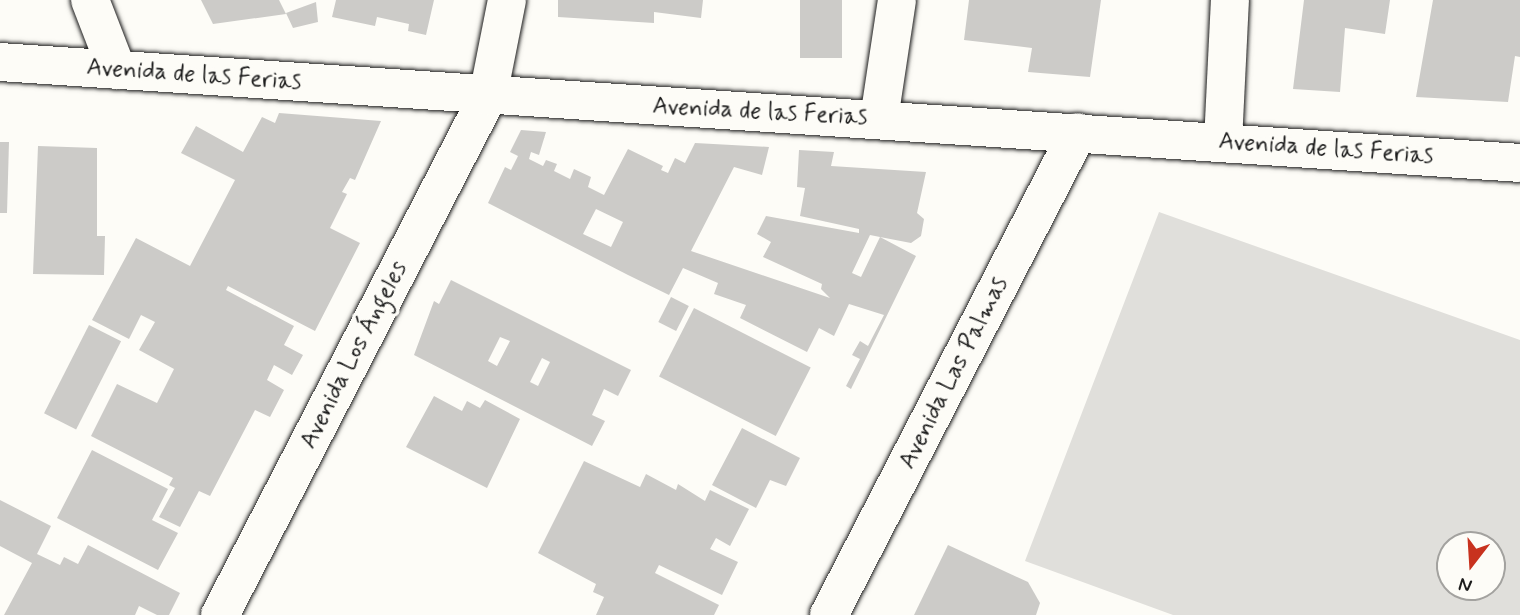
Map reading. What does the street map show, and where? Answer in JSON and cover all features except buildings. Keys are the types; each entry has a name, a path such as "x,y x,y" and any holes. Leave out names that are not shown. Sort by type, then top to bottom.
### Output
{"main road":[{"path":"90,0 117,70"},
{"name":"Avenida Los Ángeles","path":"220,615 488,96 507,0"},
{"path":"879,119 897,0"},
{"path":"1223,142 1230,0"},
{"name":"Avenida de las Ferias","path":"0,62 1520,163"},
{"name":"Avenida Las Palmas","path":"830,615 1078,132"}],"shaded area":[{"path":"1159,212 1520,340 1520,615 1173,615 1025,561"}]}
